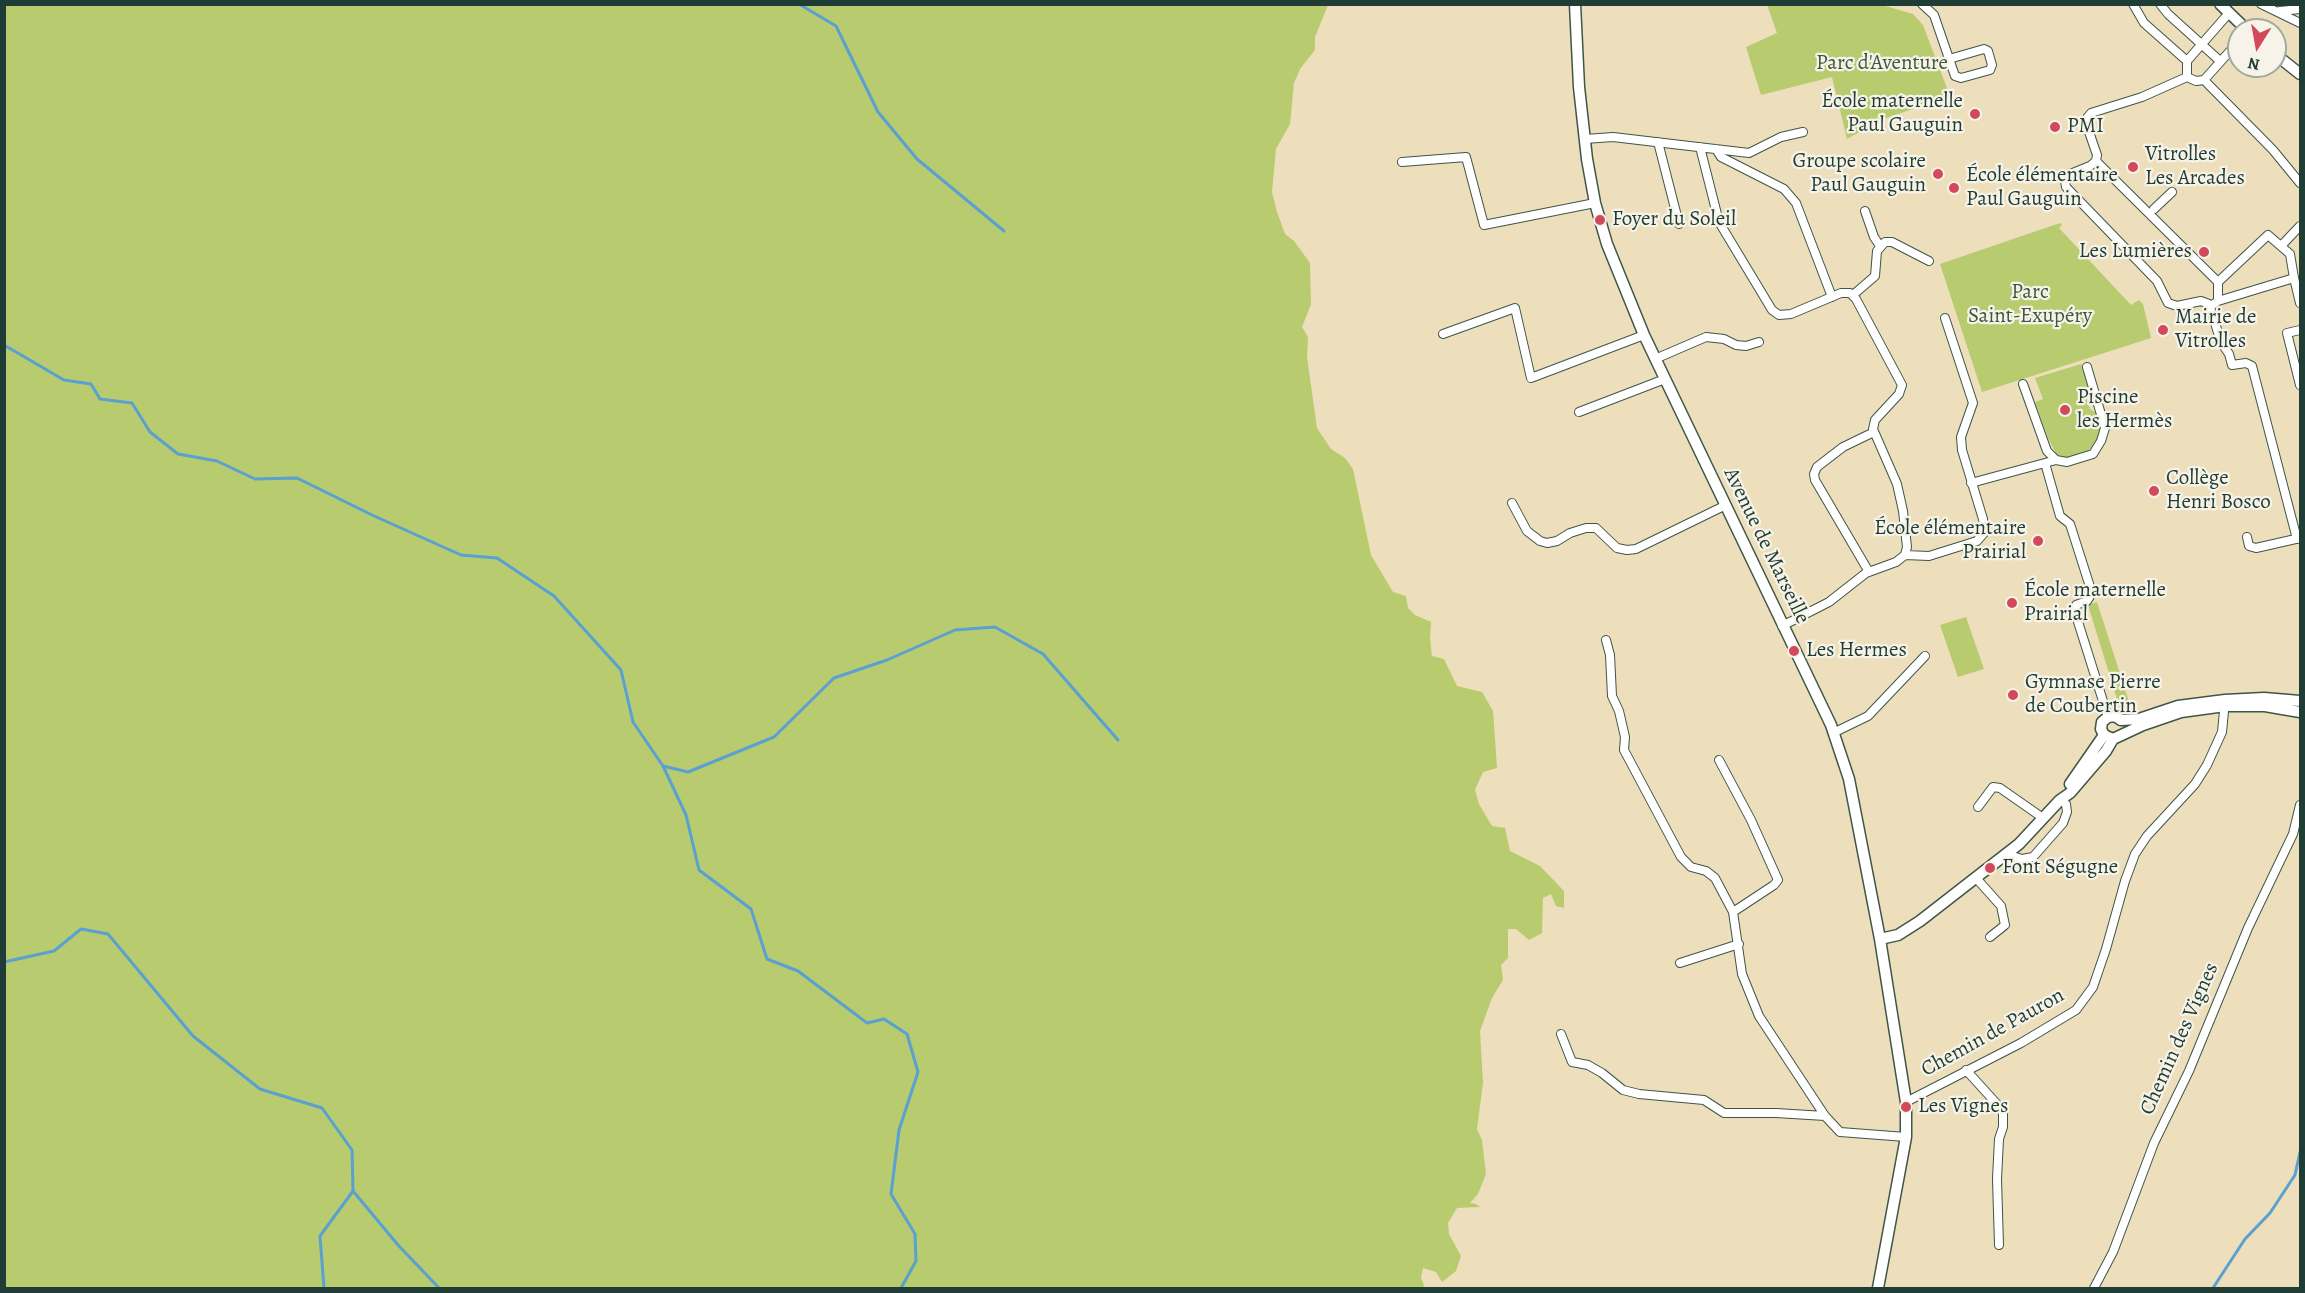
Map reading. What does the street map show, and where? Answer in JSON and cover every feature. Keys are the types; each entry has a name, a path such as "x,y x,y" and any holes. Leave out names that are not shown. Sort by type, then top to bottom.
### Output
{"street":[{"name":"Avenue de Marseille","path":"1575,4 1585,140 1595,203 1607,244 1655,359 1833,733 1849,780 1881,939 1906,1102 1906,1137 1878,1288"},
{"path":"1922,4 1934,15 1949,59 1955,76 1958,78 1990,70 1992,65 1986,49 1949,59"},
{"path":"2133,4 2144,23 2187,61"},
{"path":"2160,4 2220,61"},
{"path":"2220,4 2234,18"},
{"path":"2261,4 2301,23"},
{"path":"2276,12 2301,9"},
{"path":"2187,77 2187,61 2229,13"},
{"path":"2227,54 2204,80 2196,81 2187,77 2142,97 2091,113 2087,118 2086,126 2097,155 2096,161 2068,175 2065,181 2066,187 2157,281 2168,303 2177,306 2202,301 2214,304 2294,278"},
{"path":"2296,71 2301,80"},
{"path":"2204,80 2273,150 2301,183"},
{"path":"1585,140 1613,136 1749,153 1781,137 1803,132"},
{"path":"1658,142 1679,224"},
{"path":"1700,147 1719,222 1772,310 1779,315 1791,314 1841,293 1850,293 1902,385 1899,394 1875,420 1874,432 1897,484 1903,511 1907,547 1905,555 1896,562 1869,572 1830,602 1782,626"},
{"path":"1716,148 1721,157 1784,189 1796,203 1832,297"},
{"path":"1402,162 1466,157 1484,225 1595,203"},
{"path":"2096,161 2152,212 2218,282"},
{"path":"2152,212 2172,192"},
{"path":"1865,211 1874,237 1880,246"},
{"path":"2281,246 2301,226"},
{"path":"2247,537 2249,546 2256,548 2299,539 2254,369 2246,363 2232,365 2229,354 2221,342 2214,304 2218,282 2268,235 2290,254 2301,303"},
{"path":"1853,295 1875,276 1875,258 1880,246 1885,242 1892,242 1929,261"},
{"path":"1443,334 1515,308 1531,378 1644,335"},
{"path":"1905,555 1929,556 1977,542 1984,533 1983,519 1962,450 1961,437 1973,403 1945,318"},
{"path":"2301,330 2287,333 2301,385"},
{"path":"1655,359 1706,337 1724,339 1736,345 1746,346 1759,342"},
{"path":"1971,483 2056,460 2067,462 2093,454 2101,441 2105,428 2086,367"},
{"path":"1579,412 1665,378"},
{"path":"2023,384 2047,451 2056,460"},
{"path":"1869,572 1815,480 1814,474 1817,467 1843,447 1874,432"},
{"path":"2044,463 2060,516 2070,524 2092,593 2087,601 2076,605 2074,609 2108,717"},
{"path":"1512,503 1527,531 1540,541 1546,543 1557,541 1570,533 1586,528 1596,528 1617,548 1627,550 1635,549 1724,506"},
{"path":"1606,640 1610,655 1612,696 1619,711 1625,737 1624,750 1681,857 1691,867 1706,871 1715,878 1732,912 1739,944 1742,975 1759,1016 1825,1116 1840,1132 1906,1137"},
{"path":"1833,733 1868,716 1925,656"},
{"path":"2121,720 2139,719 2178,706 2264,699 2301,701"},
{"path":"2113,736 2181,712 2225,703 2283,708 2301,712"},
{"name":"Chemin de Pauron","path":"1906,1102 2065,1018 2085,999 2093,987 2135,854 2147,836 2195,784 2207,765 2222,732 2225,703"},
{"path":"1881,939 1898,935 1911,928 2006,854 2060,800 2070,793 2106,751 2113,736 2124,727 2121,720 2115,716 2108,717 2101,725 2113,736"},
{"path":"1719,760 1751,820 1778,880 1774,885 1732,912"},
{"path":"1978,807 1993,786 2000,788 2043,818"},
{"path":"2006,854 2022,859 2033,857 2063,823 2067,812 2066,804 2060,800"},
{"name":"Chemin des Vignes","path":"2094,1288 2113,1252 2154,1143 2189,1071 2248,928 2293,834 2301,805"},
{"path":"1976,878 2001,906 2005,925 1990,937"},
{"path":"1680,963 1739,944"},
{"path":"1561,1034 1572,1062 1588,1065 1602,1072 1623,1090 1639,1094 1704,1100 1724,1113 1825,1116"},
{"path":"1966,1070 1996,1102 2003,1113 1997,1179 1999,1245"}],"green space":[{"path":"5,4 1328,5 1315,37 1315,50 1300,69 1294,83 1290,124 1276,149 1272,192 1285,234 1294,241 1310,263 1311,304 1302,327 1308,337 1307,357 1317,428 1331,449 1345,458 1353,469 1371,555 1393,592 1406,596 1408,608 1415,615 1431,622 1432,656 1444,659 1457,686 1482,692 1493,711 1497,768 1483,772 1475,790 1479,804 1492,826 1505,828 1510,851 1540,866 1564,891 1564,908 1556,906 1551,894 1543,898 1542,933 1529,940 1516,929 1508,929 1508,958 1501,965 1503,980 1492,998 1480,1031 1483,1083 1477,1129 1482,1140 1486,1174 1478,1194 1470,1203 1480,1207 1457,1208 1448,1223 1449,1234 1461,1256 1456,1271 1442,1282 1436,1272 1423,1268 1421,1278 1423,1288 5,1288"},
{"name":"Parc d'Aventure","path":"1767,5 1882,5 1913,14 1923,25 1950,96 1881,120 1847,139 1832,77 1761,95 1746,47 1777,33"},
{"name":"Parc Saint-Exupéry","path":"2060,223 2062,225 2059,228 2131,305 2139,300 2143,304 2151,338 1982,392 1940,264"},
{"name":"Piscine les Hermès","path":"2081,364 2088,385 2084,392 2090,409 2095,412 2100,426 2099,434 2098,440 2089,450 2066,458 2057,455 2048,438 2035,402 2043,399 2035,378"},
{"path":"2097,602 2131,708 2121,712 2088,605"},
{"path":"1966,617 1984,669 1958,677 1940,625"}],"waterway":[{"path":"799,4 836,26 878,112 917,159 1004,231"},
{"path":"4,345 64,380 91,384 100,399 132,403 150,432 178,454 217,461 255,479 297,478 461,555 497,558 554,596 621,670 633,722 663,766 686,815 699,870 751,909 767,959 798,971 867,1023 884,1019 907,1034 918,1072 899,1130 891,1194 915,1234 916,1261 901,1288"},
{"path":"663,766 688,772 774,737 834,678 887,660 955,630 995,627 1043,654 1118,740"},
{"path":"4,962 54,951 81,929 108,934 193,1036 260,1089 322,1108 352,1150 353,1191 320,1236 324,1288"},
{"path":"2213,1288 2245,1239 2270,1213 2295,1175 2300,1152"},
{"path":"353,1191 398,1245 439,1288"}],"place":[{"name":"École maternelle Paul Gauguin","path":"1975,114"},
{"name":"PMI","path":"2055,127"},
{"name":"Vitrolles Les Arcades","path":"2133,167"},
{"name":"Groupe scolaire Paul Gauguin","path":"1938,174"},
{"name":"École élémentaire Paul Gauguin","path":"1954,188"},
{"name":"Foyer du Soleil","path":"1600,220"},
{"name":"Les Lumières","path":"2204,252"},
{"name":"Mairie de Vitrolles","path":"2163,330"},
{"name":"Piscine les Hermès","path":"2065,410"},
{"name":"Collège Henri Bosco","path":"2154,491"},
{"name":"École élémentaire Prairial","path":"2038,541"},
{"name":"École maternelle Prairial","path":"2012,603"},
{"name":"Les Hermes","path":"1794,651"},
{"name":"Gymnase Pierre de Coubertin","path":"2013,695"},
{"name":"Font Ségugne","path":"1990,868"},
{"name":"Les Vignes","path":"1906,1107"}]}
